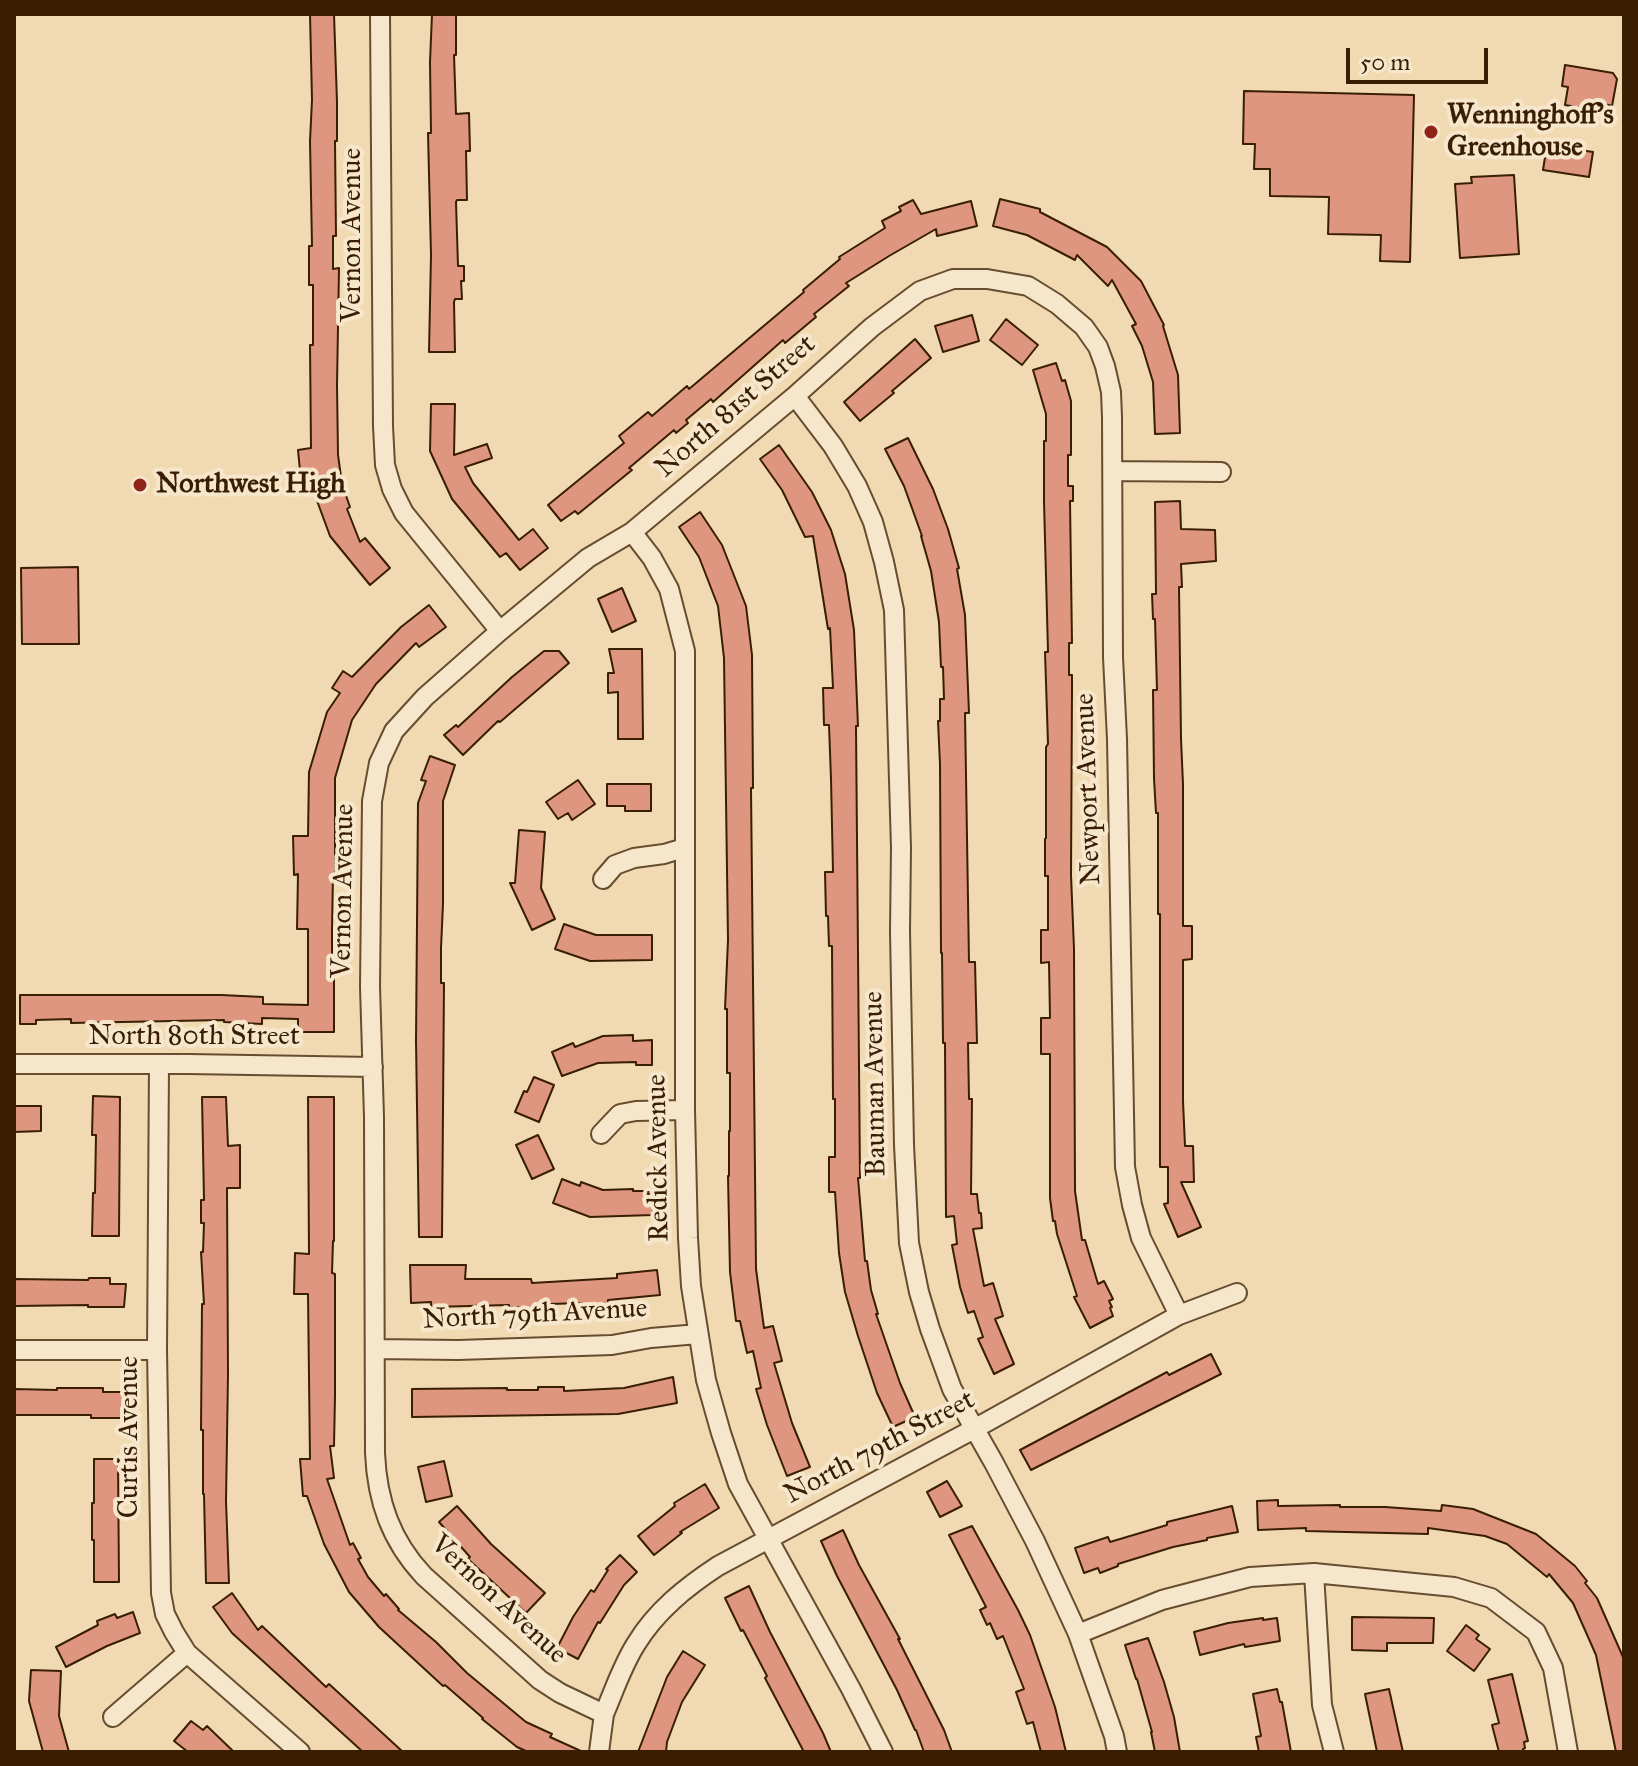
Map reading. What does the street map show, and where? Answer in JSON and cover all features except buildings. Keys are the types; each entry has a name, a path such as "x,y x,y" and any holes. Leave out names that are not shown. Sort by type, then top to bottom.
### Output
{"street":[{"name":"Vernon Avenue","path":"380,14 382,411 385,465 404,513 500,631 425,697 394,731 379,763 372,801 370,987 376,1470 382,1505 396,1540 424,1576 531,1673 560,1693 604,1714"},
{"name":"North 81st Street","path":"500,631 588,558 632,532 795,396 872,327 920,291 953,279 987,279 1028,286"},
{"name":"Newport Avenue","path":"1028,286 1057,304 1084,327 1098,347 1111,392 1113,657 1125,1167 1141,1238 1179,1315"},
{"name":"Bauman Avenue","path":"795,396 833,446 857,486 873,522 894,610 901,848 904,1145 909,1243 919,1292 952,1389 1035,1541 1078,1634 1117,1752"},
{"path":"1113,471 1221,472"},
{"name":"Redick Avenue","path":"632,532 652,558 669,589 685,651 685,1110 691,1286 706,1380 738,1484 883,1752"},
{"path":"603,879 615,865 684,848"},
{"name":"North 80th Street","path":"14,1064 373,1067"},
{"name":"Curtis Avenue","path":"159,1065 157,1350 161,1593 165,1614 187,1653 300,1752"},
{"path":"601,1134 620,1114 685,1110"},
{"name":"North 79th Street","path":"604,1714 636,1644 657,1616 688,1586 718,1566 1179,1315 1237,1293"},
{"name":"North 79th Avenue","path":"375,1349 458,1350 612,1345 698,1334"},
{"path":"14,1350 157,1350"},
{"path":"1078,1634 1162,1600 1250,1577 1314,1573 1454,1587 1491,1598 1536,1632 1553,1668 1568,1752"},
{"path":"1314,1573 1322,1705 1334,1752"},
{"path":"113,1717 187,1653"},
{"path":"599,1752 604,1714"}],"place":[{"name":"Wenninghoff's Greenhouse","path":"1431,132"},
{"name":"Northwest High","path":"140,485"}]}
